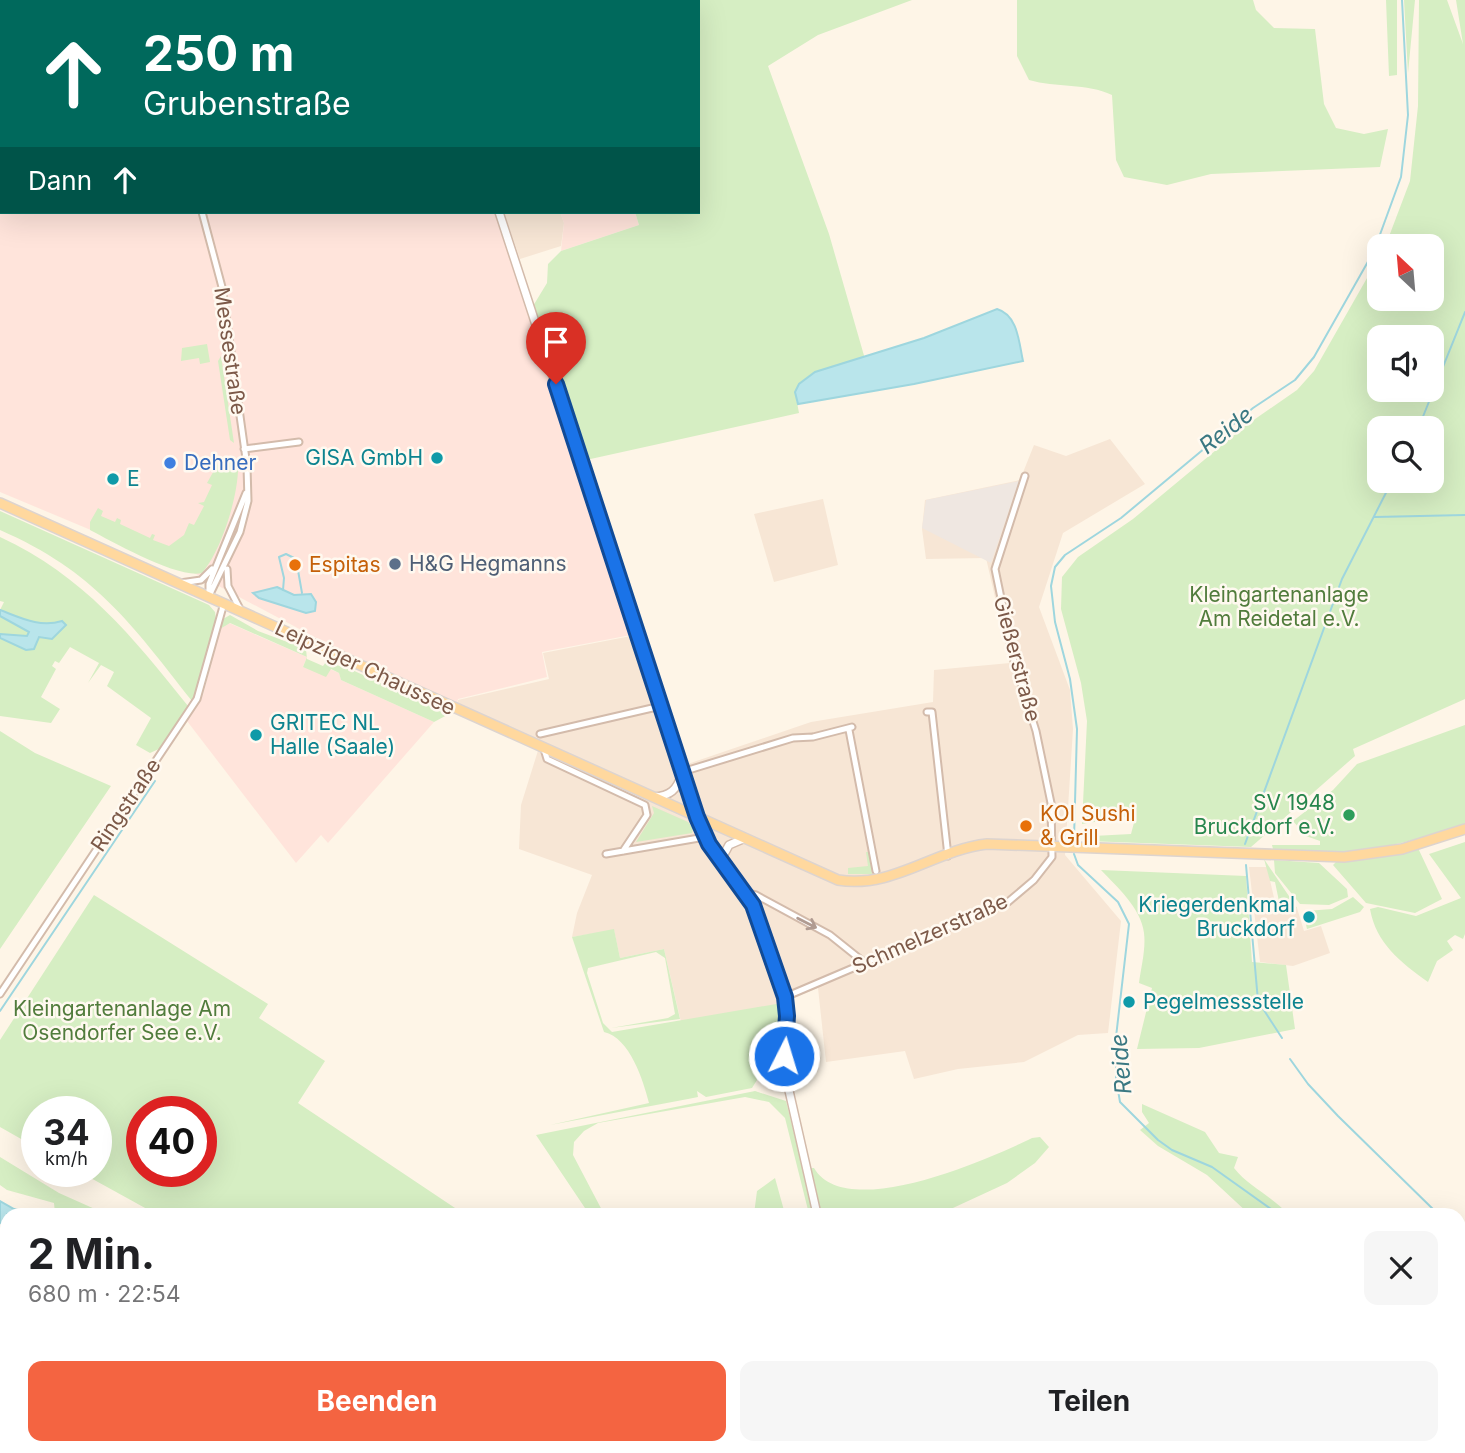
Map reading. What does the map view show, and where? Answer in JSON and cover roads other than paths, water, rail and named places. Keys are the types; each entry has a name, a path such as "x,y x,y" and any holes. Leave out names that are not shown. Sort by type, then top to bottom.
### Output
{"main road":[{"name":"Leipziger Chaussee","path":"0,503 544,749 649,801 697,817 827,876 858,882 894,876 987,844 1344,857 1402,849 1465,829"}],"street":[{"name":"Messestraße","path":"203,214 220,278 244,449 247,510 227,563 209,596"},
{"path":"500,214 697,817 705,837 747,893 785,997 785,1073 816,1208"},
{"path":"244,449 299,442"},
{"name":"Gießerstraße","path":"1025,476 995,569 1014,661 1036,731 1051,803 1051,846"},
{"name":"Messestraße","path":"209,596 209,584 216,564 246,493"},
{"path":"227,563 228,586 241,611"},
{"path":"180,583 201,580 216,564"},
{"name":"Ringstraße","path":"0,994 197,699 224,603"},
{"path":"540,734 661,706"},
{"path":"927,712 932,712 948,856"},
{"path":"623,851 647,815 649,801 673,792 682,773 793,738 851,729 876,871"},
{"path":"606,853 705,837"},
{"path":"721,860 729,845 743,839"},
{"name":"Schmelzerstraße","path":"785,997 1008,902 1048,864 1051,846"},
{"path":"747,893 830,935 865,963"}],"water":[{"path":"997,309 1004,312 1013,323 1023,361 914,384 798,404 795,392 799,384 815,372 924,338"},
{"path":"277,587 294,595 311,594 316,602 315,611 306,613 259,598 253,593"},
{"path":"0,610 31,621 62,621 66,625 52,639 39,637 34,649 26,650 0,638 0,634 27,636 29,632 0,616"},
{"path":"0,1201 12,1208 0,1208"}],"waterway":[{"name":"Reide","path":"1074,839 1077,729 1070,679 1055,622 1051,586 1055,567 1065,555 1121,518 1253,408 1295,380 1314,357 1374,251 1401,177 1408,115 1402,0"},
{"path":"1423,416 1465,312"},
{"path":"1245,844 1342,579 1386,493"},
{"path":"1375,517 1465,515"},
{"path":"283,590 284,578 279,557 286,554 296,559 302,593"},
{"path":"0,1011 155,781"},
{"name":"Reide","path":"1074,854 1078,865 1118,902 1129,924 1116,1037 1116,1078 1120,1102 1158,1140 1172,1150 1212,1167 1270,1208"},
{"path":"1246,865 1258,1001 1282,1038"},
{"path":"1290,1059 1308,1084 1338,1116 1432,1208"}],"place":[{"name":"GISA GmbH","path":"437,458"},
{"name":"Dehner","path":"170,463"},
{"name":"E","path":"113,479"},
{"name":"H&G Hegmanns","path":"395,564"},
{"name":"Espitas","path":"295,565"},
{"name":"GRITEC NL Halle (Saale)","path":"256,735"},
{"name":"SV 1948 Bruckdorf e.V.","path":"1349,815"},
{"name":"KOI Sushi & Grill","path":"1026,826"},
{"name":"Kriegerdenkmal Bruckdorf","path":"1309,917"},
{"name":"Pegelmessstelle","path":"1129,1002"}],"park label":[{"name":"Kleingartenanlage Am Reidetal e.V.","path":"1279,607"},
{"name":"Kleingartenanlage Am Osendorfer See e.V.","path":"122,1021"}]}
